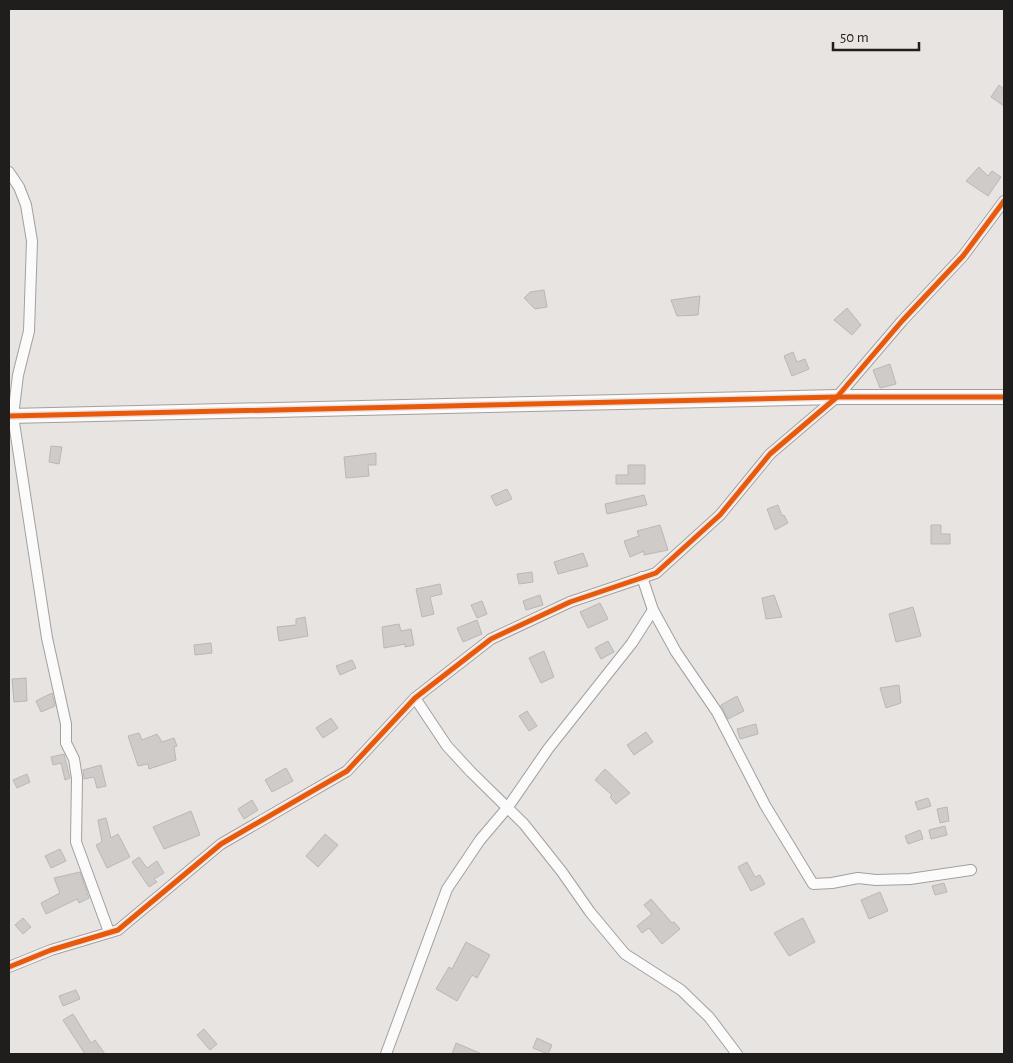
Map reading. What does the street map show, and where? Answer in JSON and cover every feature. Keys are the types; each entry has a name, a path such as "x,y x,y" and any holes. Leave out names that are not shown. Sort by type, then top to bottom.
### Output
{"street":[{"path":"9,172 19,187 26,205 32,240 29,331 11,416 47,638 66,724 66,743 74,759 77,778 76,842 110,932"},
{"path":"9,967 50,950 118,930 221,844 347,772 415,698 491,639 570,602 656,573 720,515 770,454 837,397 902,321 962,256 1004,201"},
{"path":"11,416 837,397 1004,397"},
{"path":"642,577 654,610 676,652 717,712 765,804 813,884 832,883 858,878 876,880 910,879 971,870"},
{"path":"386,1054 448,889 480,840 508,807 548,749 632,642 654,610"},
{"path":"415,698 447,746 470,772 508,807 562,872 590,912 625,954 681,990 709,1017 736,1054"}],"building":[{"path":"999,85 1004,89 1004,106 991,97"},
{"path":"979,167 988,176 992,171 1001,177 988,196 966,181"},
{"path":"544,290 547,307 535,309 524,298 530,292"},
{"path":"700,296 698,315 677,316 671,300"},
{"path":"847,308 861,325 852,335 834,320"},
{"path":"793,352 797,362 805,359 809,369 792,376 784,356"},
{"path":"890,364 896,384 880,388 873,370"},
{"path":"51,446 62,447 59,464 49,462"},
{"path":"376,453 376,465 368,465 369,476 346,478 344,457"},
{"path":"628,465 645,465 645,484 616,484 616,475 628,475"},
{"path":"507,489 512,499 496,506 491,496"},
{"path":"644,495 647,505 607,514 605,504"},
{"path":"778,505 782,516 784,515 788,523 775,530 767,509"},
{"path":"660,525 668,550 644,555 644,551 630,557 624,541 639,536 637,531"},
{"path":"931,525 941,525 941,534 950,534 950,544 931,544"},
{"path":"583,553 588,566 558,574 554,562"},
{"path":"532,572 533,582 519,584 517,574"},
{"path":"440,584 442,594 430,597 434,614 422,617 416,589"},
{"path":"540,595 543,605 526,610 523,601"},
{"path":"774,595 782,617 766,619 762,598"},
{"path":"482,601 487,614 477,618 471,605"},
{"path":"600,603 608,619 588,628 580,612"},
{"path":"913,607 921,636 896,642 889,614"},
{"path":"305,617 308,636 279,641 277,627 296,625 296,619"},
{"path":"477,620 482,634 463,642 457,628"},
{"path":"399,624 401,631 411,629 414,645 405,647 405,644 384,648 382,627"},
{"path":"608,641 614,652 601,659 595,648"},
{"path":"211,643 212,653 195,655 194,645"},
{"path":"544,651 554,677 541,683 529,658"},
{"path":"352,660 356,668 340,675 336,666"},
{"path":"26,678 27,701 14,702 12,679"},
{"path":"899,685 901,703 886,708 880,688"},
{"path":"52,693 55,706 41,712 36,701"},
{"path":"737,696 744,711 728,719 721,705"},
{"path":"527,711 537,726 529,731 519,716"},
{"path":"331,718 338,728 323,738 316,728"},
{"path":"756,724 758,734 740,739 737,729"},
{"path":"646,732 653,742 634,755 627,745"},
{"path":"139,733 142,740 157,734 162,742 174,738 177,746 174,747 176,760 149,769 148,764 138,766 128,736"},
{"path":"64,754 70,778 65,780 61,763 53,765 51,757"},
{"path":"101,765 106,786 97,788 94,777 84,779 83,770"},
{"path":"286,768 293,781 272,792 265,780"},
{"path":"605,769 630,793 616,804 610,797 612,795 595,780"},
{"path":"27,774 30,782 17,788 13,780"},
{"path":"928,798 931,806 918,810 915,802"},
{"path":"252,800 258,810 244,819 238,809"},
{"path":"947,807 949,821 940,823 937,809"},
{"path":"191,811 200,835 164,849 153,827"},
{"path":"106,818 111,838 118,834 130,857 107,868 96,845 102,842 98,820"},
{"path":"945,826 947,835 931,839 929,830"},
{"path":"920,830 923,839 908,844 905,836"},
{"path":"325,834 338,845 318,867 306,856"},
{"path":"60,849 66,861 51,868 45,856"},
{"path":"139,857 147,868 157,861 164,873 154,879 157,882 149,887 132,862"},
{"path":"747,862 755,877 760,875 765,884 751,891 738,867"},
{"path":"80,872 89,898 79,903 77,899 46,914 41,903 60,893 54,878"},
{"path":"944,883 947,892 935,895 932,886"},
{"path":"880,892 888,911 869,919 861,900"},
{"path":"651,899 672,923 674,922 680,929 662,944 649,928 642,933 637,926 652,914 644,905"},
{"path":"23,918 31,927 23,934 15,925"},
{"path":"803,918 815,942 789,956 774,933"},
{"path":"466,942 490,955 477,978 472,975 457,1001 436,989 449,967 452,969"},
{"path":"76,990 80,999 63,1006 59,996"},
{"path":"73,1014 91,1043 95,1040 105,1054 85,1054 63,1020"},
{"path":"204,1029 217,1044 210,1050 197,1035"},
{"path":"537,1038 552,1045 548,1054 533,1048"},
{"path":"456,1043 482,1054 452,1054"}],"cycle path":[{"path":"9,967 51,950 118,930 221,844 347,771 415,698 491,639 570,602 656,573 720,515 770,454 837,397 902,321 963,256 1004,201"},
{"path":"9,416 837,397 1004,397"}]}
